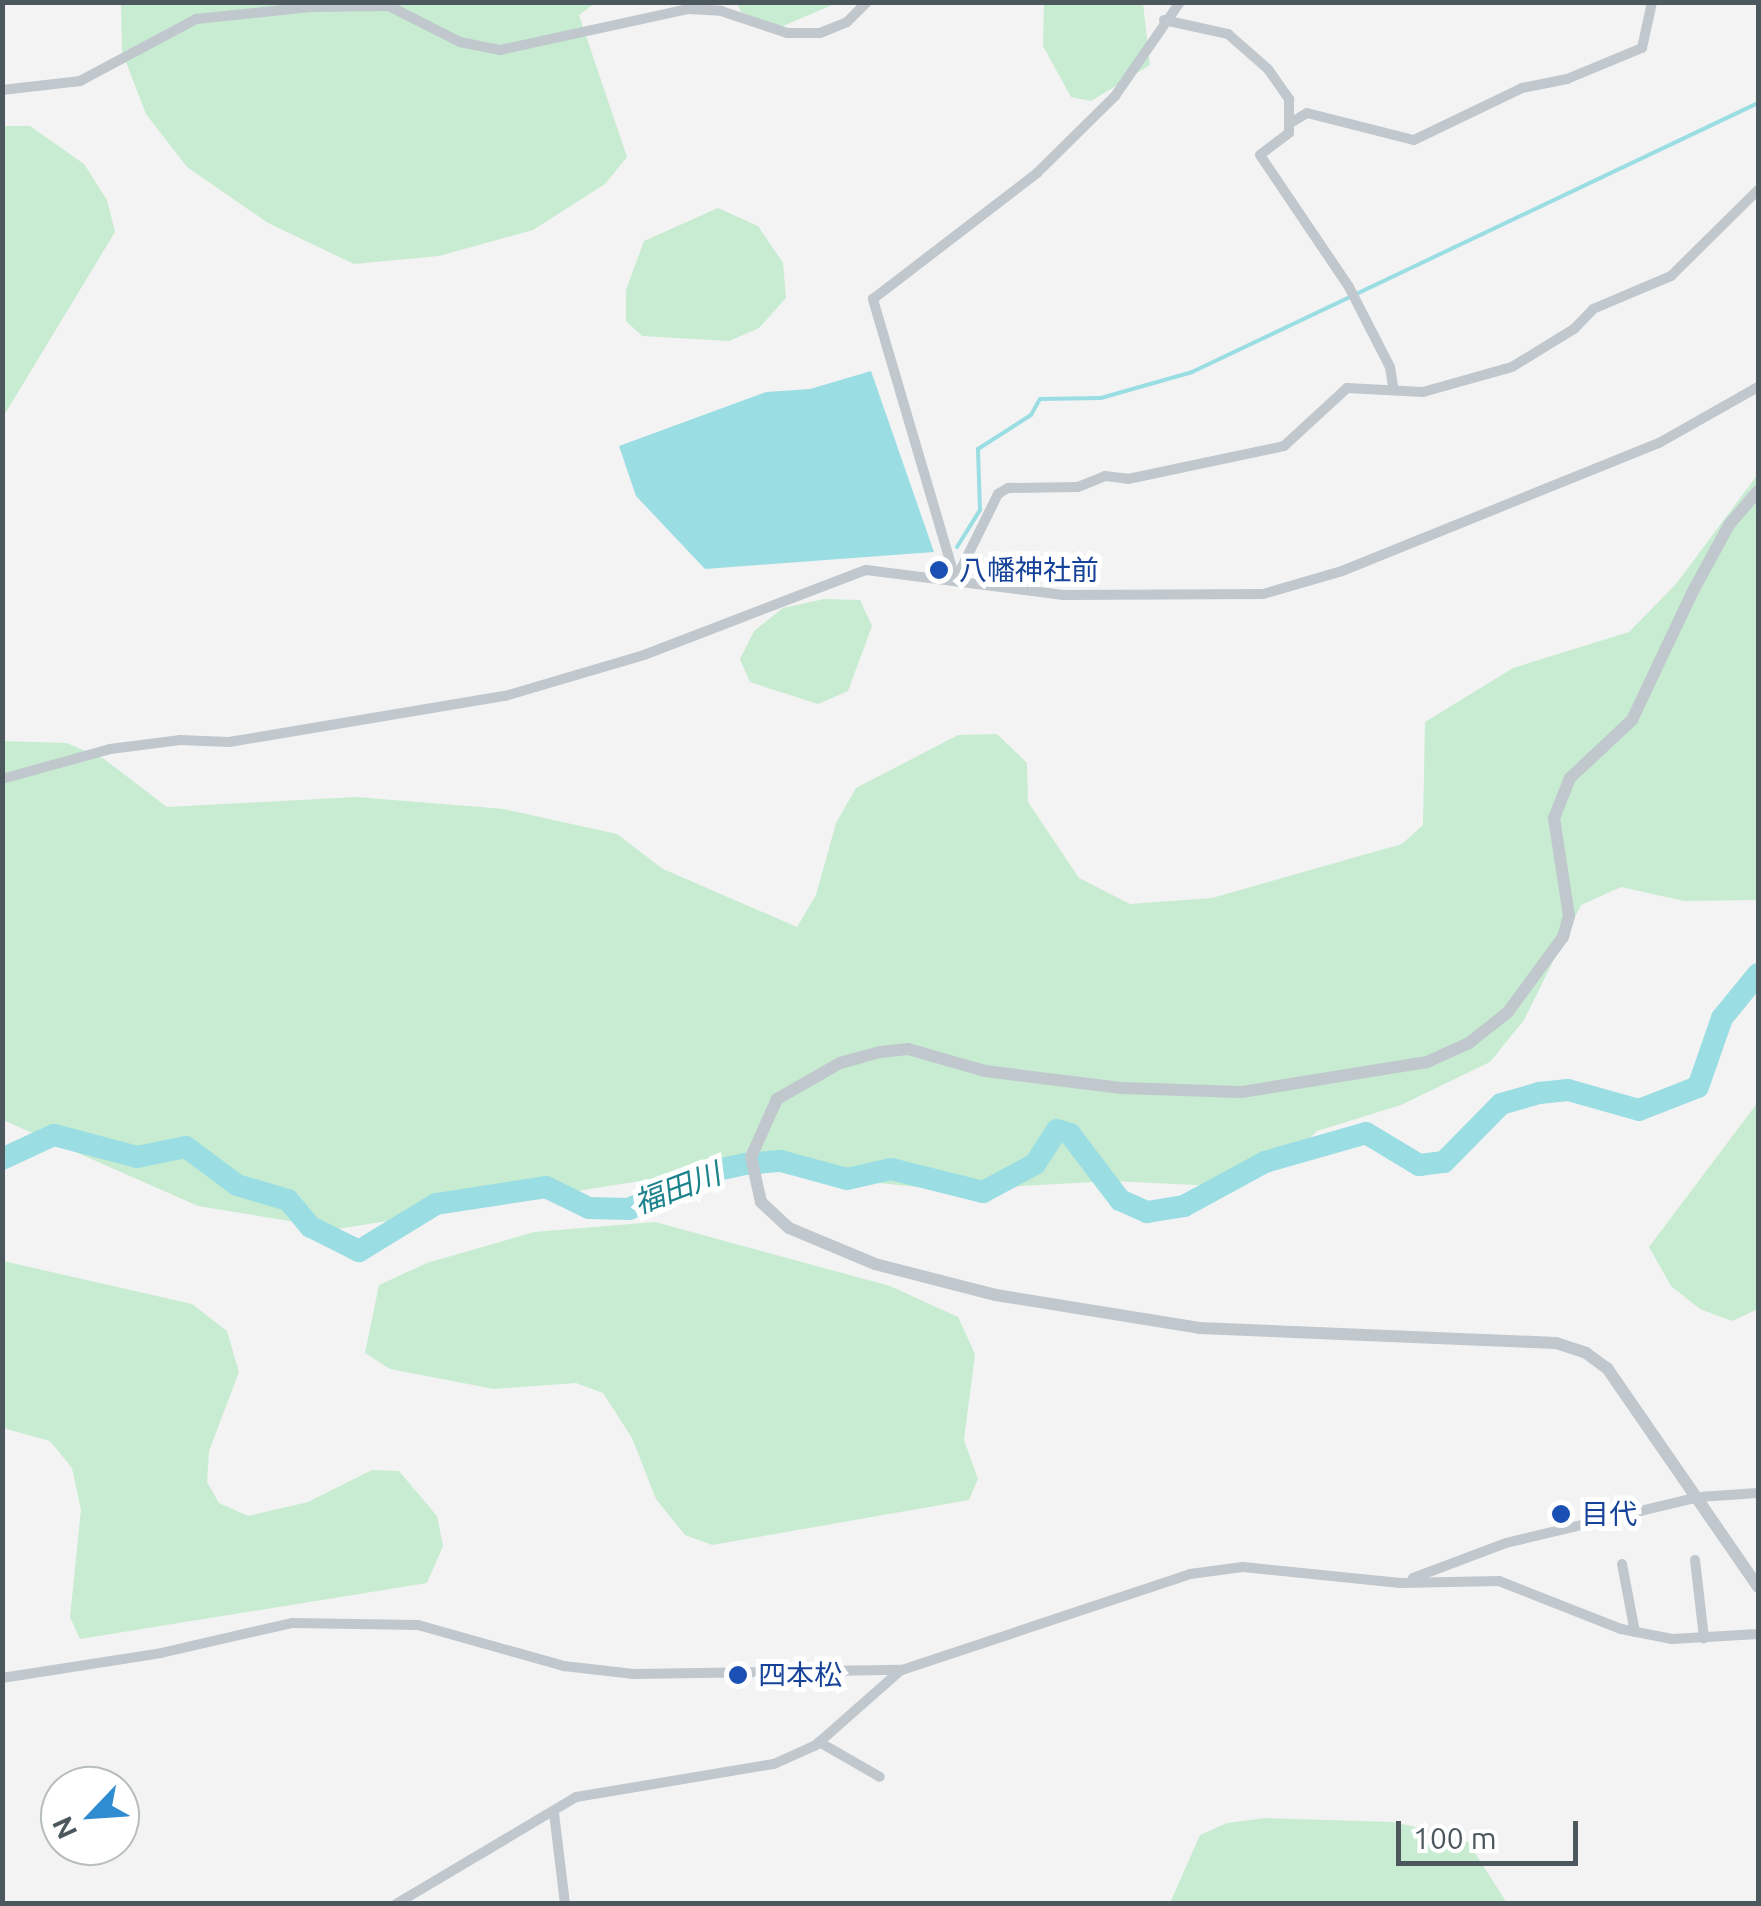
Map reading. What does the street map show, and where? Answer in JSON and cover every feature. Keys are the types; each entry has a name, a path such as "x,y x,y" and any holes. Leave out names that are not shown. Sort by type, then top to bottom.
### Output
{"street":[{"path":"2,90 80,81 196,18 310,7 389,6 460,42 500,50 688,9 722,11 787,32 820,33 848,22 867,2"},
{"path":"956,579 873,299 1038,173 1116,96 1164,20 1180,2"},
{"path":"1292,122 1307,113 1414,140 1522,88 1567,79 1642,48 1652,2"},
{"path":"1164,20 1228,34 1268,70 1288,99 1290,134 1260,155 1349,287 1390,367 1394,387"},
{"path":"956,579 1008,488 1078,487 1104,476 1128,479 1284,446 1347,388 1394,387 1423,392 1512,367 1574,329 1593,309 1671,276 1758,190"},
{"path":"2,779 110,749 229,742 505,696 644,654 866,570 1063,595 1263,594 1342,572 1659,444 1758,387"},
{"path":"1758,491 1720,542 1632,720 1582,762 1564,789 1554,818 1568,916 1562,936 1508,1012 1470,1043 1427,1062 1241,1092 1121,1088 984,1071 908,1050 880,1052 801,1084 765,1116 751,1157 761,1202 789,1228 826,1246 996,1295 1199,1328 1556,1343 1607,1368 1695,1501 1758,1587"},
{"path":"1400,1583 1506,1543 1695,1501 1758,1492"},
{"path":"1695,1560 1704,1638"},
{"path":"1622,1564 1635,1632"},
{"path":"2,1678 161,1654 292,1622 418,1624 564,1666 634,1674 902,1670 1190,1574 1242,1567 1400,1583 1498,1580 1635,1632 1704,1638 1758,1634"},
{"path":"396,1904 576,1798 774,1764 818,1742 902,1670"},
{"path":"818,1742 880,1776"},
{"path":"554,1813 565,1904"}],"green space":[{"path":"121,3 595,3 579,15 627,157 605,184 533,230 439,256 354,264 268,223 187,167 146,114 122,52"},
{"path":"737,3 837,3 776,29 745,21"},
{"path":"1044,3 1143,3 1150,65 1091,101 1071,97 1043,46"},
{"path":"3,126 30,126 84,164 107,200 115,232 3,417"},
{"path":"718,208 758,226 783,263 786,298 759,328 729,341 642,336 626,321 626,290 644,241"},
{"path":"1758,474 1758,900 1684,901 1621,887 1581,905 1524,1020 1490,1062 1401,1105 1317,1131 1287,1160 1217,1186 1112,1181 945,1190 728,1167 337,1229 198,1206 3,1120 2,741 67,743 104,759 167,807 356,797 504,809 617,834 663,869 797,927 816,895 836,823 856,788 958,735 997,734 1027,763 1028,802 1079,878 1130,904 1212,898 1402,844 1423,825 1425,722 1513,668 1629,632 1676,584"},
{"path":"824,599 860,600 872,626 848,691 818,704 750,682 740,659 754,631 783,608"},
{"path":"1758,1102 1758,1309 1732,1321 1700,1309 1671,1286 1649,1247"},
{"path":"655,1222 890,1286 958,1317 975,1354 964,1440 978,1479 969,1500 712,1545 685,1535 656,1499 632,1438 603,1393 576,1383 494,1389 390,1369 365,1353 379,1285 427,1263 534,1232"},
{"path":"3,1261 192,1304 227,1331 239,1372 209,1451 207,1482 219,1503 248,1516 308,1502 372,1470 399,1471 437,1516 443,1546 427,1583 80,1639 70,1617 81,1510 72,1468 50,1441 3,1428"},
{"path":"1266,1818 1393,1822 1443,1833 1468,1842 1507,1903 1170,1903 1200,1835 1227,1823"}],"water":[{"path":"871,371 934,552 705,569 636,496 619,446 766,392 810,389"}],"waterway":[{"path":"957,547 980,510 978,449 1031,415 1040,399 1101,398 1192,372 1758,103"},
{"name":"福田川","path":"2,1159 54,1135 137,1157 186,1147 237,1185 288,1200 311,1227 359,1251 436,1204 546,1187 589,1208 629,1209 704,1173 745,1164 781,1161 847,1179 891,1169 983,1192 1035,1164 1057,1130 1070,1134 1120,1200 1147,1212 1184,1206 1265,1162 1366,1133 1419,1165 1444,1162 1501,1104 1539,1093 1568,1090 1639,1110 1698,1087 1722,1018 1758,974"}],"place":[{"name":"八幡神社前","path":"939,570"},
{"name":"目代","path":"1561,1514"},
{"name":"四本松","path":"738,1675"}]}
